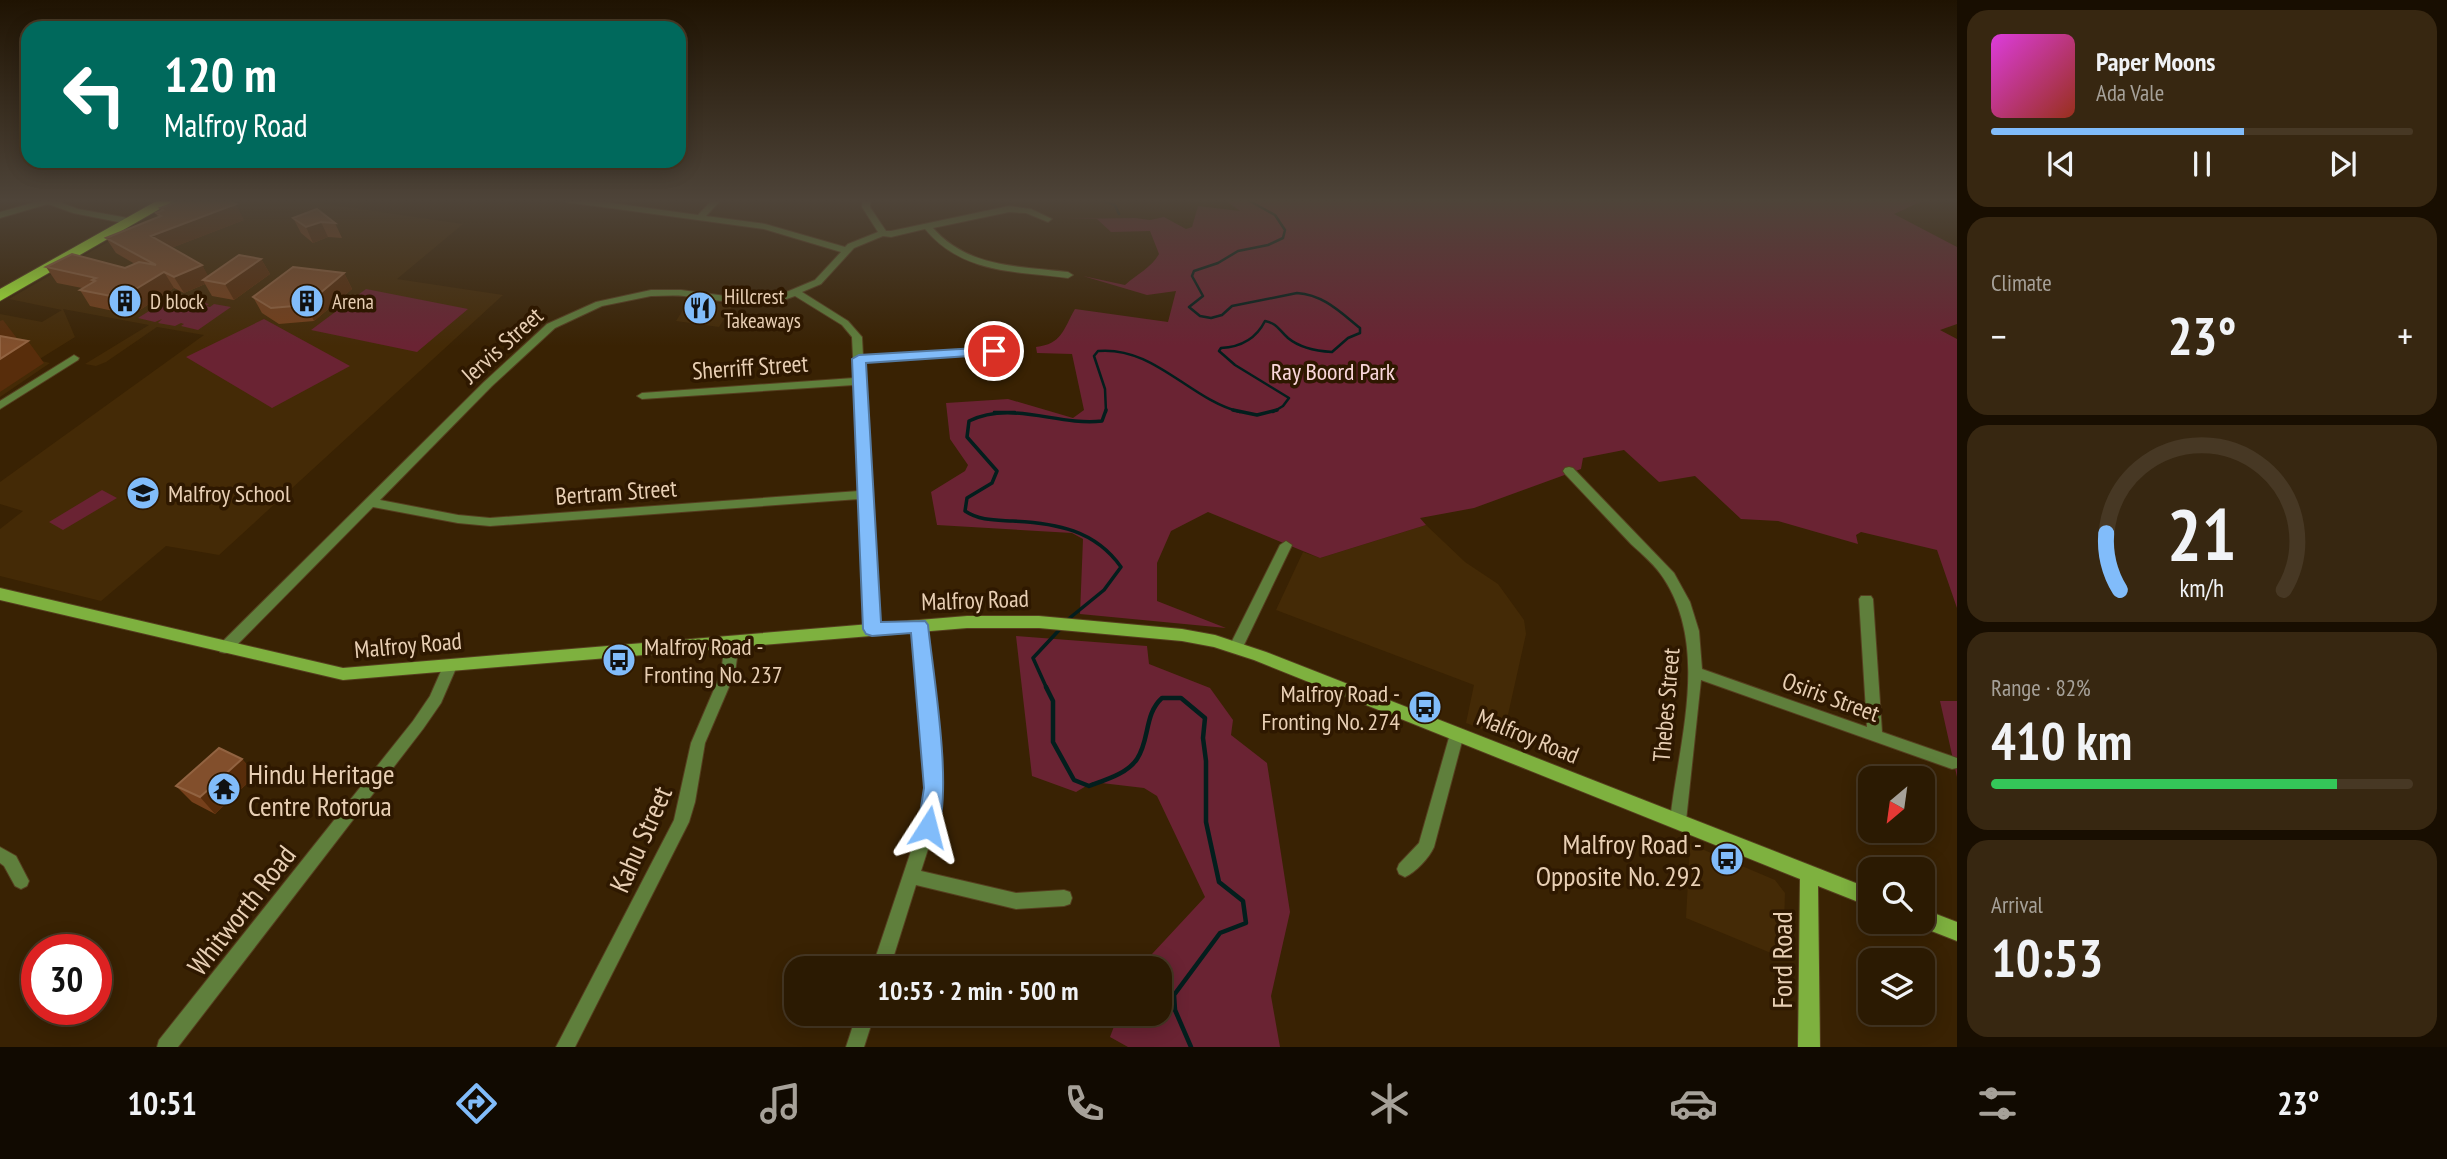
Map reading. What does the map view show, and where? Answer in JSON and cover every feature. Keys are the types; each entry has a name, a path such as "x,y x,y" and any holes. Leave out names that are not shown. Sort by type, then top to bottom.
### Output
{"highway":[{"path":"0,296 81,248"}],"main road":[{"name":"Malfroy Road","path":"0,594 343,674 919,625 995,621 1039,622 1182,635 1236,647 1858,893"},
{"name":"Ford Road","path":"1809,873 1810,1047"},
{"path":"1935,923 1957,932"}],"street":[{"path":"837,248 844,250"},
{"name":"Jervis Street","path":"225,648 528,345 565,317 599,303 651,293 681,293 741,301 797,293 825,277 844,250 849,248"},
{"path":"949,248 963,256 991,264 1068,275"},
{"path":"797,293 853,330 859,345 872,629"},
{"path":"859,359 1017,349"},
{"path":"0,406 74,358"},
{"name":"Sherriff Street","path":"642,396 860,381"},
{"name":"Thebes Street","path":"1569,471 1669,576 1686,603 1692,622 1695,672 1678,821"},
{"name":"Bertram Street","path":"371,502 458,519 490,522 866,494"},
{"path":"1236,647 1286,545"},
{"path":"1866,598 1875,737"},
{"path":"885,956 928,827 934,788 919,625"},
{"name":"Kahu Street","path":"565,1047 681,822 692,788 698,744 728,677 732,642"},
{"name":"Whitworth Road","path":"166,1047 418,725 436,699 450,666"},
{"name":"Osiris Street","path":"1695,672 1952,763"},
{"path":"1405,869 1426,847 1457,734"},
{"path":"0,854 10,861 21,881"},
{"path":"911,876 1016,901 1064,898"},
{"path":"855,1047 862,1026"}],"shaded area":[{"path":"97,248 434,248 397,279 503,295 219,555 166,546 101,601 0,576 0,529 23,511 0,504 0,482 204,335 157,327 106,362 96,366 85,364 149,325 63,309 75,337 38,360 50,363 0,397 0,314 42,322 62,310 9,299"},
{"path":"689,300 733,305 719,327 676,321"},
{"path":"1426,525 1465,562 1498,584 1524,620 1526,634 1503,737 1466,723 1474,685 1276,610 1303,552 1320,558"},
{"path":"1690,844 1775,880 1785,893 1783,958 1686,918"}],"green space":[{"name":"Ray Boord Park","path":"1157,248 1957,248 1957,324 1940,330 1957,339 1957,608 1937,550 1861,532 1856,535 1858,544 1778,521 1741,519 1695,476 1659,482 1624,450 1583,458 1581,469 1474,508 1420,518 1426,525 1320,558 1208,512 1171,531 1157,563 1157,601 1226,628 1080,614 1083,539 1072,533 937,525 931,492 965,471 968,465 950,439 946,403 1008,399 1073,418 1084,410 1072,354 1037,353 1036,347 1057,339 1075,309 1168,322 1176,291 1147,295 1083,276 1125,285 1148,267 1159,254"},
{"path":"366,289 468,309 417,352 311,330"},
{"path":"173,296 189,299 186,302 189,303 192,300 209,304 206,306 210,307 214,304 231,307 198,330 181,326 184,324 181,323 175,326 158,323 162,319 155,322 138,318"},
{"path":"264,319 350,366 272,408 186,357"},
{"path":"102,490 117,498 63,530 49,522"},
{"path":"1016,636 1147,646 1149,664 1210,688 1233,720 1231,735 1267,763 1290,912 1271,996 1280,1047 1128,1047 1110,1037 1114,1026 1172,1026 1172,956 1150,956 1205,897 1157,796 1144,788 1093,782 1076,792 1032,776"},
{"path":"1940,701 1957,701 1957,777"}],"building":[{"path":"124,248 172,248 202,265 174,277 164,272 121,298 80,290 96,278 46,267 72,254 125,268 139,262 156,265"},
{"path":"239,255 261,259 225,284 203,280"},
{"path":"293,267 344,273 306,305 271,308 253,297"},
{"path":"0,336 28,341 0,359"},
{"path":"219,748 242,759 200,797 176,786"}],"waterway":[{"path":"1254,248 1238,251 1218,263 1194,271 1192,276 1203,296 1189,307 1200,316 1211,318 1222,315 1232,306 1297,293 1307,294 1324,301 1360,328 1360,333 1348,338 1332,352 1314,350 1298,344 1275,325 1265,321 1247,341 1221,348 1219,351 1235,365 1289,398 1276,410"},
{"path":"1106,410 1105,389 1094,356 1098,351 1137,357 1204,396 1237,411"},
{"path":"1066,621 1104,590 1121,567 1099,544 1073,531 1044,524 982,518 965,511 967,498 992,483 997,471 967,437 969,421 1001,413 1085,422 1102,421 1106,410"},
{"path":"1233,410 1237,411"},
{"path":"1237,411 1257,415 1276,410"},
{"path":"994,412 1015,412"},
{"path":"1047,689 1033,658 1062,627"},
{"path":"1047,689 1053,701 1053,742 1074,780 1089,786 1115,776 1133,764 1144,744 1152,712 1162,698 1181,698 1205,718 1203,738 1206,761 1206,822 1219,882 1243,901 1246,923 1220,933 1174,995 1175,1010 1191,1047"}],"place":[{"name":"D block","path":"125,301"},
{"name":"Arena","path":"307,301"},
{"name":"Hillcrest Takeaways","path":"700,308"},
{"name":"Malfroy School","path":"143,493"},
{"name":"Malfroy Road - Fronting No. 237","path":"619,660"},
{"name":"Malfroy Road - Fronting No. 274","path":"1425,707"},
{"name":"Hindu Heritage Centre Rotorua","path":"224,789"},
{"name":"Malfroy Road - Opposite No. 292","path":"1727,859"}],"route":[{"path":"928,827 933,809 934,788 919,625 872,629 859,359 994,351"}]}
